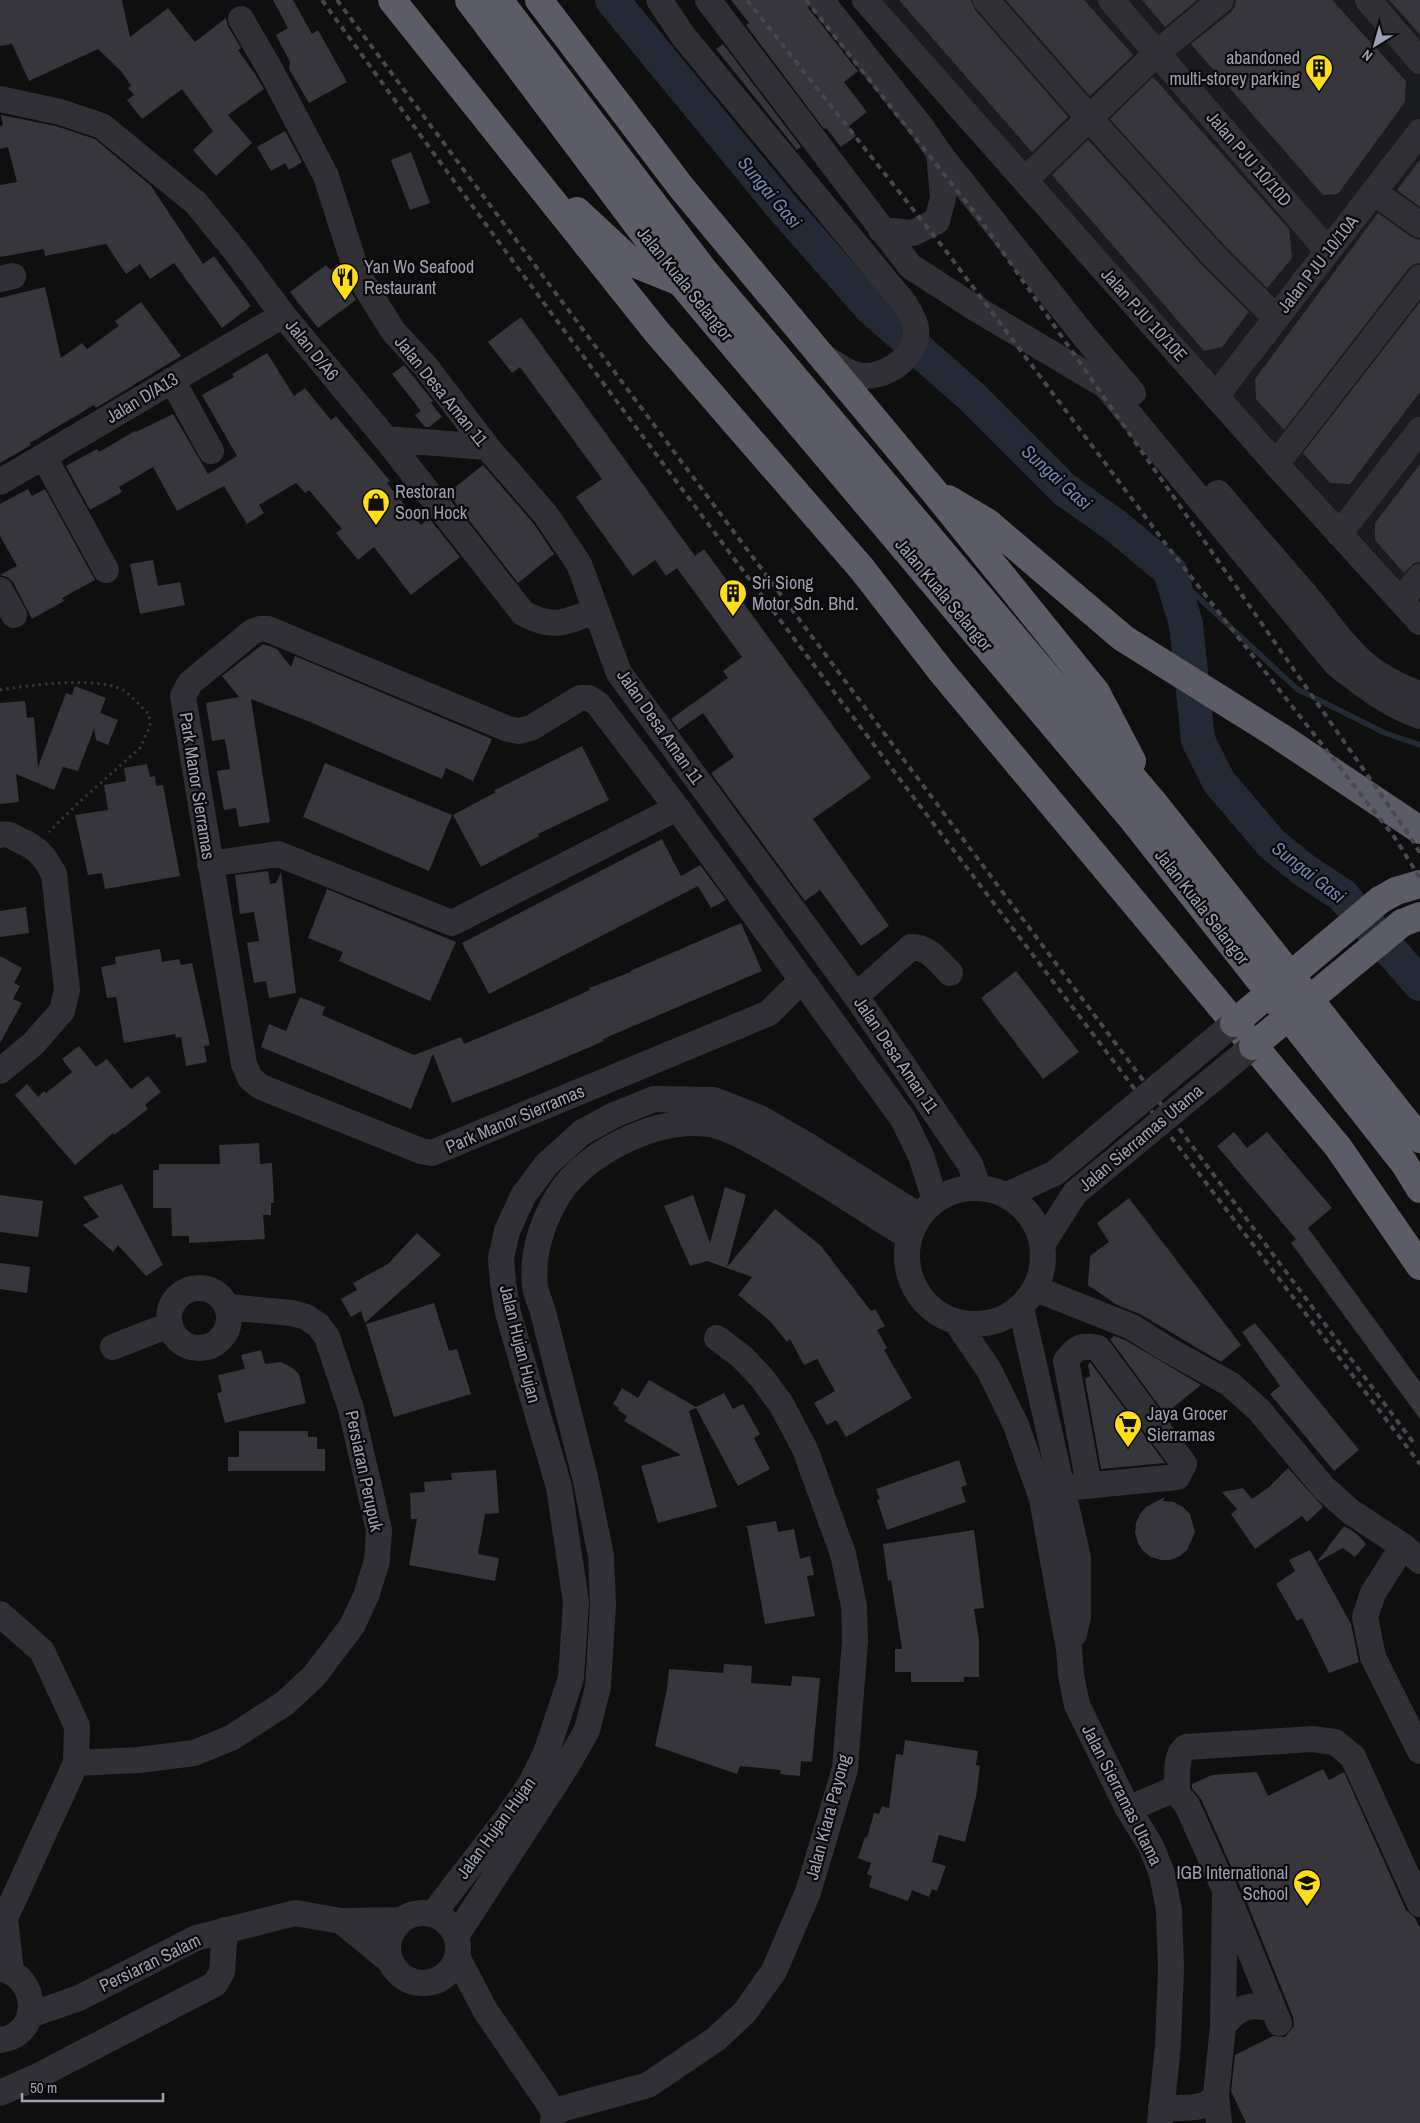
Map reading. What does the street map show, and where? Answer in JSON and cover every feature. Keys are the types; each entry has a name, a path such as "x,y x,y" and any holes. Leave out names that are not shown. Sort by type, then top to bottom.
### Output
{"highway":[{"path":"392,0 656,331 862,569 941,671 1338,1148 1420,1266"},
{"path":"415,0 578,212 632,263 681,283"},
{"name":"Jalan Kuala Selangor","path":"469,0 681,283 1134,821 1404,1163 1420,1189"},
{"name":"Jalan Kuala Selangor","path":"499,0 702,268 1154,803 1420,1139"},
{"path":"539,0 681,187 932,489 1096,692 1154,803"},
{"path":"932,489 987,522 1123,638 1279,736 1420,830"},
{"path":"1234,1023 1380,900 1396,891 1420,884"},
{"path":"1254,1046 1411,919"}],"street":[{"path":"658,0 684,38 905,304 916,328 912,350 895,367 877,375 858,375 821,355"},
{"path":"708,0 910,266 975,308 1106,386 1336,664 1367,688 1398,708 1420,716"},
{"path":"821,0 1085,337 1312,603 1349,650 1377,674 1398,686 1420,694"},
{"path":"986,0 1089,118 1213,255 1276,318"},
{"name":"Jalan PJU 10/10D","path":"1111,0 1328,250"},
{"path":"1024,180 1157,53 1221,0"},
{"path":"1368,0 1420,61"},
{"name":"Jalan PJU 10/10E","path":"870,2 1024,180 1276,464 1420,622"},
{"name":"Jalan Desa Aman 11","path":"241,19 271,71 326,176 358,273 393,331 426,367 487,447 552,523 579,564 619,674 856,996 970,1164 978,1187"},
{"name":"Jalan D/A6","path":"0,98 60,112 102,126 196,203 237,253 283,315 386,439 523,614 536,621 551,624 565,622 595,611"},
{"name":"Jalan PJU 10/10A","path":"1216,396 1420,132"},
{"path":"881,230 913,233 937,221 943,198 939,153"},
{"path":"1374,192 1420,224"},
{"path":"1276,464 1420,278"},
{"name":"Jalan D/A13","path":"0,482 283,315"},
{"path":"172,380 212,451"},
{"path":"1339,534 1420,430"},
{"path":"386,439 487,447"},
{"path":"44,457 106,570"},
{"path":"1401,600 1420,577"},
{"path":"0,590 14,615"},
{"name":"Park Manor Sierramas","path":"802,980 769,1013 432,1153 420,1151 262,1087 250,1078 244,1064 183,696 190,683 252,632 268,629 508,729 520,731 531,728 580,698 589,698 598,704 677,808 802,980 903,1119 921,1156 921,1218"},
{"path":"210,864 278,854 452,923 677,808"},
{"path":"0,834 6,834 34,846 44,857 54,874 67,990 62,1011 47,1030 0,1071"},
{"path":"856,996 911,947 920,947 928,952 950,972"},
{"name":"Jalan Sierramas Utama","path":"1007,1195 1055,1173 1234,1023"},
{"name":"Jalan Sierramas Utama","path":"1042,1242 1075,1193 1254,1046"},
{"name":"Jalan Hujan Hujan","path":"432,1914 504,1822 530,1785 546,1753 571,1678 576,1602 559,1487 508,1313 503,1283 501,1258 507,1231 523,1196 546,1165 589,1128 614,1115 654,1099 697,1099 714,1100 760,1118 805,1144 921,1218"},
{"name":"Jalan Hujan Hujan","path":"456,1947 587,1730 598,1687 603,1604 600,1556 585,1477 543,1312 535,1288 536,1260 540,1234 554,1201 573,1176 600,1154 627,1138 684,1123 709,1124 749,1139 921,1218"},
{"path":"978,1187 1007,1195 1023,1207 1036,1224 1042,1242 1044,1266 1029,1299 1002,1320 980,1325 957,1323 938,1314 921,1299 910,1280 906,1258 921,1218 955,1190 978,1187"},
{"path":"196,1287 210,1289 221,1296 228,1307 230,1321 226,1335 208,1347 201,1349 187,1347 176,1338 169,1325 169,1312 174,1300 184,1291 196,1287"},
{"path":"1029,1299 1132,1327 1230,1384 1259,1410 1324,1488 1351,1512 1411,1553 1373,1593 1365,1618 1374,1657 1420,1751"},
{"name":"Jalan Sierramas Utama","path":"1029,1299 1063,1488 1078,1558 1078,1617 1069,1649"},
{"name":"Persiaran Perupuk","path":"76,1763 139,1760 194,1753 231,1738 285,1703 314,1676 352,1626 366,1596 377,1561 379,1530 351,1409 327,1336 318,1325 306,1317 292,1313 228,1307"},
{"name":"Jalan Sierramas Utama","path":"957,1323 989,1370 1016,1425 1042,1498 1077,1705 1128,1809 1151,1846 1162,1874 1169,1910 1171,1968 1168,2044 1160,2116"},
{"path":"113,1346 169,1325"},
{"name":"Jalan Kiara Payong","path":"553,2117 648,2085 716,2039 745,2012 774,1971 808,1892 845,1768 855,1640 854,1606 843,1554 805,1449 781,1404 762,1378 742,1358 717,1338"},
{"path":"1063,1488 1177,1477 1184,1464 1098,1348 1085,1346 1074,1350 1066,1360 1088,1485"},
{"path":"0,1614 42,1650 77,1726 76,1763 2,1923 12,1975 30,1994 30,2015 24,2026 1,2042"},
{"path":"1177,1793 1179,1756 1186,1747 1312,1739 1335,1742 1354,1757 1420,1904"},
{"path":"1128,1809 1170,1791 1177,1793 1187,1805 1226,1890 1276,2016 1248,2006 1232,2015 1223,2026"},
{"path":"1219,2123 1216,2094 1223,2026 1226,1890"},
{"name":"Persiaran Salam","path":"30,2015 79,1998 196,1938 225,1930 295,1913 341,1921 400,1920"},
{"path":"456,1947 452,1967 436,1981 425,1983 414,1982 404,1978 395,1971 387,1950 388,1939 393,1929 400,1920 410,1915 432,1914 451,1927 456,1947 485,2010 553,2117"},
{"name":"Persiaran Salam","path":"341,1921 390,1961"},
{"path":"0,2093 36,2077 215,1984 222,1972 225,1930"},
{"name":"Persiaran Salam","path":"12,1975 79,1998"},
{"path":"436,1981 485,2010"},
{"path":"1160,2116 1205,2106 1212,2102 1216,2094"}],"path":[{"path":"0,690 36,684 94,683 123,690 149,714 150,726 140,748 77,804 34,846"}],"shaded area":[{"path":"880,0 1420,0 1420,602 1211,373"}],"building":[{"path":"0,0 122,0 130,37 168,8 195,42 226,18 228,26 241,48 238,50 264,89 228,115 252,143 216,176 193,150 213,131 182,89 142,119 127,100 134,95 128,88 131,86 122,72 98,49 29,81 12,44 0,46"},
{"path":"273,0 293,0 312,34 318,30 347,82 309,103 289,69 290,62 276,35 288,28"},
{"path":"731,0 806,0 809,9 858,71 844,82 867,112 849,126 856,136 841,147 826,128 824,129 746,25 749,23"},
{"path":"899,0 971,0 975,10 1068,117 1032,152"},
{"path":"1006,0 1084,0 1133,55 1090,96"},
{"path":"1142,0 1197,0 1165,27"},
{"name":"abandoned multi-storey parking","path":"1236,0 1332,0 1406,81 1405,102 1338,194 1323,195 1191,44 1231,12"},
{"path":"1389,0 1420,0 1420,35 1404,16"},
{"path":"723,44 801,147 797,150 716,49"},
{"path":"1153,77 1289,229 1292,258 1267,288 1224,245 1110,119"},
{"path":"1,115 56,126 95,139 151,186 203,264 214,256 251,306 222,328 174,263 150,279 140,264 126,274 106,244 45,256 44,249 0,257 0,185 17,182 8,147 0,149 0,126 3,125"},
{"path":"285,131 302,162 289,170 285,163 271,171 257,147"},
{"path":"1088,140 1202,265 1249,312 1222,347 1204,351 1052,175"},
{"path":"411,152 430,203 410,210 391,160"},
{"path":"1420,160 1420,207 1397,190"},
{"path":"1378,213 1411,237 1420,240 1420,263 1414,264 1408,269 1284,430 1256,399 1255,379"},
{"path":"338,264 344,281 356,300 318,328 290,292 326,265 331,270"},
{"path":"45,287 61,358 82,343 87,349 119,326 115,321 141,302 181,356 96,408 94,405 0,463 0,298"},
{"path":"1420,302 1420,392 1350,484 1330,483 1303,453"},
{"path":"521,317 695,556 704,549 871,778 813,819 889,926 861,946 820,890 805,901 711,773 734,757 703,713 679,730 671,719 728,678 723,671 742,657 677,568 666,576 655,560 633,576 576,497 602,479 520,367 512,373 488,342"},
{"path":"267,353 294,396 305,388 331,420 336,416 390,481 387,483 421,525 429,518 460,557 411,595 374,547 358,560 336,533 342,529 309,490 305,493 296,483 259,505 264,513 247,524 224,486 177,511 153,467 119,487 122,492 90,510 66,466 97,449 99,452 135,431 173,414 208,474 237,456 202,395 234,377 232,374"},
{"path":"404,365 433,401 421,411 392,374"},
{"path":"431,403 442,417 429,427 425,427 415,415"},
{"path":"1420,464 1420,562 1414,563 1404,573 1375,540 1375,523"},
{"path":"483,465 534,524 554,554 518,583 448,493"},
{"path":"28,489 32,496 45,489 95,580 62,598 64,601 32,619 13,582 7,577 0,575 17,566 0,536 0,504"},
{"path":"153,560 158,586 180,582 185,605 140,614 130,564"},
{"path":"263,644 277,649 291,667 295,656 492,739 473,781 446,768 442,779 310,722 251,699 270,822 239,827 236,808 224,810 217,771 230,769 225,739 212,741 206,703 239,697 222,676"},
{"path":"75,686 106,698 100,713 118,720 108,745 96,740 94,729 78,771 63,767 54,790 16,774 19,802 0,804 0,703 25,701 27,718 34,717 38,767 66,693 72,695"},
{"path":"582,746 609,800 538,834 539,836 481,867 453,815 496,792 493,791"},
{"path":"325,763 452,815 429,871 303,817"},
{"path":"147,764 150,777 155,776 156,786 163,785 180,876 105,889 102,873 88,875 75,815 108,810 104,785 126,781 124,768"},
{"path":"662,839 681,876 700,865 726,900 711,908 698,886 489,994 462,943"},
{"path":"268,871 270,884 276,883 281,872 296,993 269,998 266,981 254,983 247,943 259,941 254,912 240,914 235,875"},
{"path":"327,889 456,942 430,1001 339,961 343,952 308,938"},
{"path":"26,907 29,933 0,937 0,911"},
{"path":"741,923 762,971 522,1076 452,1103 433,1054 411,1109 261,1047 269,1024 286,1031 300,997 325,1007 322,1015 414,1055 461,1037 464,1044"},
{"path":"160,949 162,962 179,959 181,965 192,963 210,1045 204,1046 207,1062 186,1066 181,1037 176,1038 175,1034 124,1043 116,997 107,998 101,967 116,964 115,957"},
{"path":"0,956 22,968 14,983 20,986 13,999 22,1003 0,1043"},
{"path":"1016,971 1079,1052 1043,1079 981,998"},
{"path":"79,1046 96,1067 107,1059 131,1089 148,1076 161,1092 145,1105 148,1109 114,1135 113,1133 75,1165 15,1095 27,1084 38,1097 44,1091 46,1093 72,1072 62,1059"},
{"path":"1234,1132 1247,1148 1267,1132 1332,1208 1308,1228 1420,1382 1420,1419 1291,1243 1296,1239 1217,1146"},
{"path":"259,1143 260,1164 272,1163 274,1203 271,1203 271,1215 263,1215 265,1239 189,1243 189,1236 172,1236 171,1208 153,1208 153,1170 159,1170 159,1164 220,1164 219,1145"},
{"path":"122,1184 163,1265 146,1276 118,1245 113,1252 83,1225 99,1217 83,1197"},
{"path":"725,1187 746,1195 727,1267 775,1209 821,1246 871,1311 875,1309 885,1326 877,1330 887,1348 884,1350 912,1398 846,1437 836,1420 827,1425 814,1403 835,1391 817,1359 804,1365 790,1339 787,1342 770,1321 738,1295 752,1277 707,1261 690,1266 664,1206 693,1195 710,1243"},
{"path":"0,1195 43,1201 38,1237 0,1232"},
{"path":"1129,1198 1241,1345 1221,1362 1140,1314 1117,1305 1088,1285 1090,1256 1109,1242 1097,1223"},
{"path":"417,1233 441,1255 365,1323 361,1311 351,1317 341,1299 357,1290 353,1283 388,1264"},
{"path":"0,1263 30,1267 27,1293 0,1289"},
{"path":"434,1303 449,1351 457,1349 471,1394 394,1417 366,1324"},
{"path":"1255,1323 1359,1450 1334,1471 1270,1394 1280,1386 1242,1332"},
{"path":"1114,1336 1125,1340 1201,1385 1165,1414 1110,1339"},
{"path":"261,1350 265,1364 281,1362 299,1374 306,1403 225,1423 217,1393 222,1392 218,1375 245,1369 241,1355"},
{"path":"1090,1362 1165,1463 1101,1469 1085,1379 1090,1376 1088,1365"},
{"path":"649,1380 696,1407 724,1393 733,1409 743,1404 760,1434 754,1438 770,1469 738,1486 696,1408 689,1411 717,1507 658,1523 641,1466 681,1455 624,1421 627,1416 613,1404 622,1388 638,1398"},
{"path":"239,1431 308,1431 308,1437 317,1437 317,1449 325,1449 325,1471 228,1471 228,1457 239,1457"},
{"path":"959,1460 967,1485 961,1487 966,1502 887,1530 877,1500 880,1499 876,1489"},
{"path":"1288,1468 1323,1507 1307,1522 1302,1516 1255,1549 1231,1514 1237,1509 1222,1492 1243,1488 1252,1499 1268,1488"},
{"path":"496,1470 499,1513 485,1514 478,1554 499,1558 495,1581 409,1565 417,1519 411,1519 410,1493 425,1492 424,1482 452,1480 451,1473"},
{"path":"1165,1497 1163,1501 1174,1502 1190,1514 1195,1532 1187,1550 1180,1556 1170,1560 1151,1557 1143,1551 1135,1533 1136,1523 1140,1514 1146,1507"},
{"path":"776,1521 778,1532 794,1529 800,1559 810,1556 814,1575 807,1576 815,1616 765,1624 747,1526"},
{"path":"1344,1526 1357,1534 1366,1544 1355,1557 1343,1548 1317,1562"},
{"path":"974,1530 984,1608 974,1609 979,1640 979,1677 964,1677 964,1682 911,1682 911,1672 895,1672 895,1649 902,1649 891,1580 888,1581 883,1544"},
{"path":"1310,1550 1351,1624 1359,1662 1329,1673 1302,1618 1297,1621 1276,1584 1295,1571 1289,1560"},
{"path":"724,1664 752,1666 751,1683 791,1686 792,1676 820,1678 812,1762 801,1761 800,1776 780,1774 781,1770 740,1766 737,1774 655,1746 667,1689 669,1669 723,1673"},
{"path":"905,1740 978,1751 976,1765 980,1766 976,1797 965,1842 939,1835 932,1862 946,1866 937,1891 932,1889 929,1897 912,1890 908,1901 869,1887 872,1876 867,1874 871,1863 858,1858 865,1837 867,1838 874,1813 879,1814 882,1806 889,1808 896,1754 903,1755"},
{"name":"IGB International School","path":"1323,1769 1329,1780 1344,1772 1406,1910 1415,1918 1420,1928 1420,2123 1246,2123 1231,2091 1235,2055 1273,2036 1285,2037 1294,2026 1293,2017 1243,1893 1201,1799 1192,1788 1192,1784 1212,1775 1257,1772 1268,1796"}],"waterway":[{"name":"Sungai Gasi","path":"612,0 782,207 871,308 971,396 1065,490 1116,526 1170,571 1186,624 1198,740 1219,782 1272,844 1304,870 1342,895 1420,984"},
{"path":"1170,571 1297,689 1385,733 1420,745"}],"railway":[{"path":"322,0 729,552 1420,1464"},
{"path":"337,0 1416,1446"},
{"path":"747,0 946,251 1174,555 1395,838 1420,878"},
{"path":"806,0 982,222 1420,853"}],"place":[{"name":"abandoned multi-storey parking","path":"1319,92"},
{"name":"Yan Wo Seafood Restaurant","path":"345,301"},
{"name":"Restoran Soon Hock","path":"376,526"},
{"name":"Sri Siong Motor Sdn. Bhd.","path":"733,617"},
{"name":"Jaya Grocer Sierramas","path":"1128,1448"},
{"name":"IGB International School","path":"1307,1907"}]}
